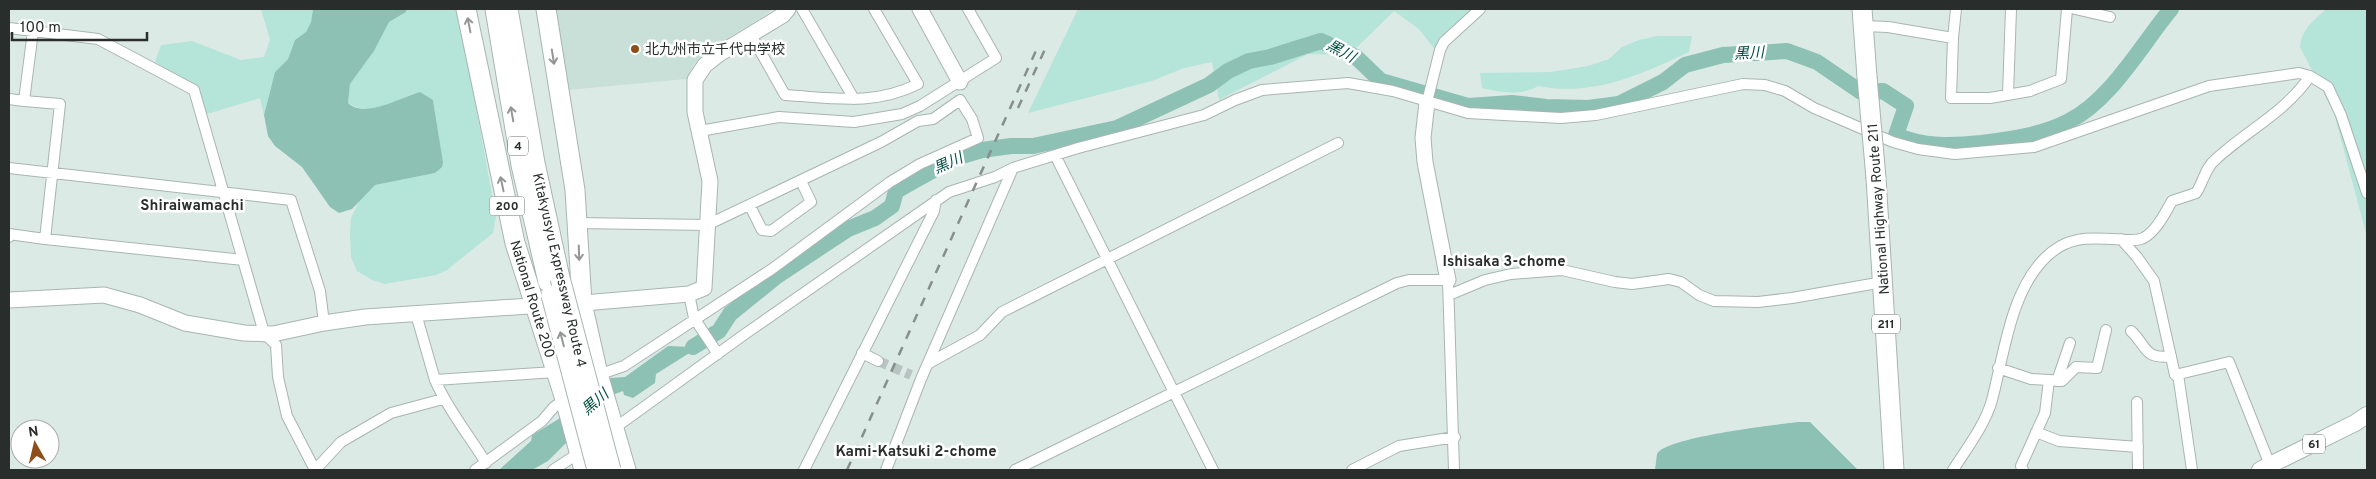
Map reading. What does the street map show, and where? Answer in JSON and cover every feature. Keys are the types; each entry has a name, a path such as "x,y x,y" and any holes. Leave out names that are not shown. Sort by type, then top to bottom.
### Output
{"highway":[{"name":"National Route 200","path":"466,9 515,243 566,402 580,457"},
{"name":"Kitakyusyu Expressway Route 4","path":"495,9 521,165 611,470"},
{"name":"Kitakyusyu Expressway Route 4","path":"508,9 554,280 597,470"},
{"path":"546,9 575,190 582,303 599,377 626,470"},
{"name":"National Highway Route 211","path":"1863,17 1876,178 1894,470"}],"main road":[{"name":"61","path":"2265,468 2355,423 2367,415"}],"street":[{"path":"9,300 104,295 140,305 184,323 244,333 273,334 324,323 416,314 689,294 704,288 710,181 695,112 695,80 705,65 782,15 788,9"},
{"path":"802,9 854,99"},
{"path":"751,35 785,95 854,99 898,94 918,84 874,9"},
{"path":"920,9 960,82"},
{"path":"700,131 780,117 854,122 902,114 920,106 996,58 968,9"},
{"path":"1454,470 1449,288 1425,162 1423,138 1427,100 1444,42 1480,9"},
{"path":"1956,9 1953,38 1952,98 2030,92 2061,79 2067,9"},
{"path":"2008,95 2011,9"},
{"path":"2075,9 2110,17"},
{"path":"1863,17 1888,27 1953,38"},
{"path":"9,28 98,39 194,90 264,333 276,345 278,377 287,416 315,470 341,442 391,413 444,399"},
{"path":"24,101 33,31"},
{"path":"553,470 580,457 612,426 717,351 949,192 995,177 1013,168 1055,155 1204,115 1235,100 1262,90 1348,83 1393,91 1468,113 1561,118 1596,115 1743,84 1765,85 1785,91 1814,108 1892,142 1918,149 1954,154 2034,147 2210,86 2299,73 2310,76 2328,87 2341,115 2367,192"},
{"path":"1953,470 1986,416 1992,400 1998,368 2021,294 2033,273 2045,258 2066,243 2086,237 2144,238 2157,225 2172,201 2196,193 2214,160 2263,123 2302,87 2310,76"},
{"path":"9,99 60,104 45,239"},
{"path":"475,470 542,421 554,407 566,402 599,377 624,366 696,321 772,269 890,182 920,164 978,138 972,119 960,100 932,120 918,121 881,142 750,206 707,224 578,223"},
{"path":"928,362 980,335 1002,312 1338,143"},
{"path":"1055,155 1213,470"},
{"path":"9,168 291,200 320,291 324,323"},
{"path":"886,470 928,362 1013,168"},
{"path":"750,206 762,230 771,231 811,202 801,181"},
{"path":"804,470 930,219 936,200"},
{"path":"9,235 243,260"},
{"path":"2121,239 2154,281 2175,375 2229,362 2265,468"},
{"path":"1015,470 1397,282 1449,288 1511,274 1562,270 1624,283 1669,279 1681,282 1699,295 1714,301 1758,302 1883,282"},
{"path":"689,294 696,321 717,351"},
{"path":"416,314 435,380 444,399 486,462"},
{"path":"1998,368 2031,379 2062,381 2076,366 2097,368 2106,330"},
{"path":"2131,330 2147,353 2159,358 2171,356"},
{"path":"2023,470 2021,466 2045,413 2053,380 2070,343"},
{"path":"862,353 878,361"},
{"path":"435,380 555,372"},
{"path":"2178,374 2192,470"},
{"path":"911,375 921,379"},
{"path":"2137,402 2138,470"},
{"path":"2036,432 2059,441 2138,447"},
{"path":"1352,470 1399,446 1454,437"}],"shaded area":[{"path":"261,9 313,9 311,22 306,32 295,40 288,59 275,72 264,115 260,98 207,114 199,90 155,62 161,45 192,41 241,60 264,57 270,40"},
{"path":"406,9 458,9 496,216 493,233 447,270 436,275 385,284 372,280 357,271 351,257 351,218 360,200 375,185 435,173 443,162 433,100 419,92 374,108 356,107 348,103 350,84 374,51 389,22 406,12"},
{"name":"北九州市立千代中学校","path":"553,9 774,9 705,53 694,64 687,79 567,90"},
{"path":"1078,9 1480,9 1436,51 1419,29 1394,11 1349,55 1308,54 1219,100 1212,62 1184,68 1152,81 1028,113"},
{"path":"2326,9 2367,9 2367,237 2334,113 2300,47 2306,30"},
{"path":"1657,36 1692,36 1689,52 1634,76 1597,86 1558,89 1538,86 1517,93 1482,88 1480,73 1551,72 1588,66 1609,59 1622,47 1639,40"}],"water":[{"path":"313,9 406,9 406,12 389,22 374,51 350,84 348,103 364,109 373,108 420,92 433,100 443,162 442,167 435,173 375,185 352,209 339,213 330,207 302,167 275,146 268,136 264,115 275,72 288,59 295,40 306,32 311,22"},
{"path":"705,339 707,342 656,374 655,383 633,398 624,395 623,391 615,394 548,461 532,470 499,470 531,441 532,435 557,420 610,378 625,377 668,346 691,347"},
{"path":"1810,422 1858,470 1655,470 1657,454 1665,448 1680,442 1722,433"}],"waterway":[{"name":"黒川","path":"693,347 719,331 730,314 777,276 848,229 875,218 892,206 896,191 955,158 982,150 1011,146 1033,146 1117,128 1209,85 1228,71 1249,61 1270,57 1321,41 1356,57 1381,81 1468,106 1512,103 1546,107 1588,108 1619,104 1663,82 1685,65 1723,55 1787,51 1817,62 1861,92 1883,91 1906,106 1896,135 1927,144 1959,145 2026,136 2059,126 2084,112 2112,86 2171,9"}],"tunnel":[{"path":"878,361 911,375"}],"railway":[{"path":"847,470 1039,44"},
{"path":"1018,108 1046,47"}],"place":[{"name":"北九州市立千代中学校","path":"635,49"}],"district":[{"name":"Shiraiwamachi","path":"192,205"},
{"name":"Ishisaka 3-chome","path":"1504,261"},
{"name":"Kami-Katsuki 2-chome","path":"916,451"}]}
